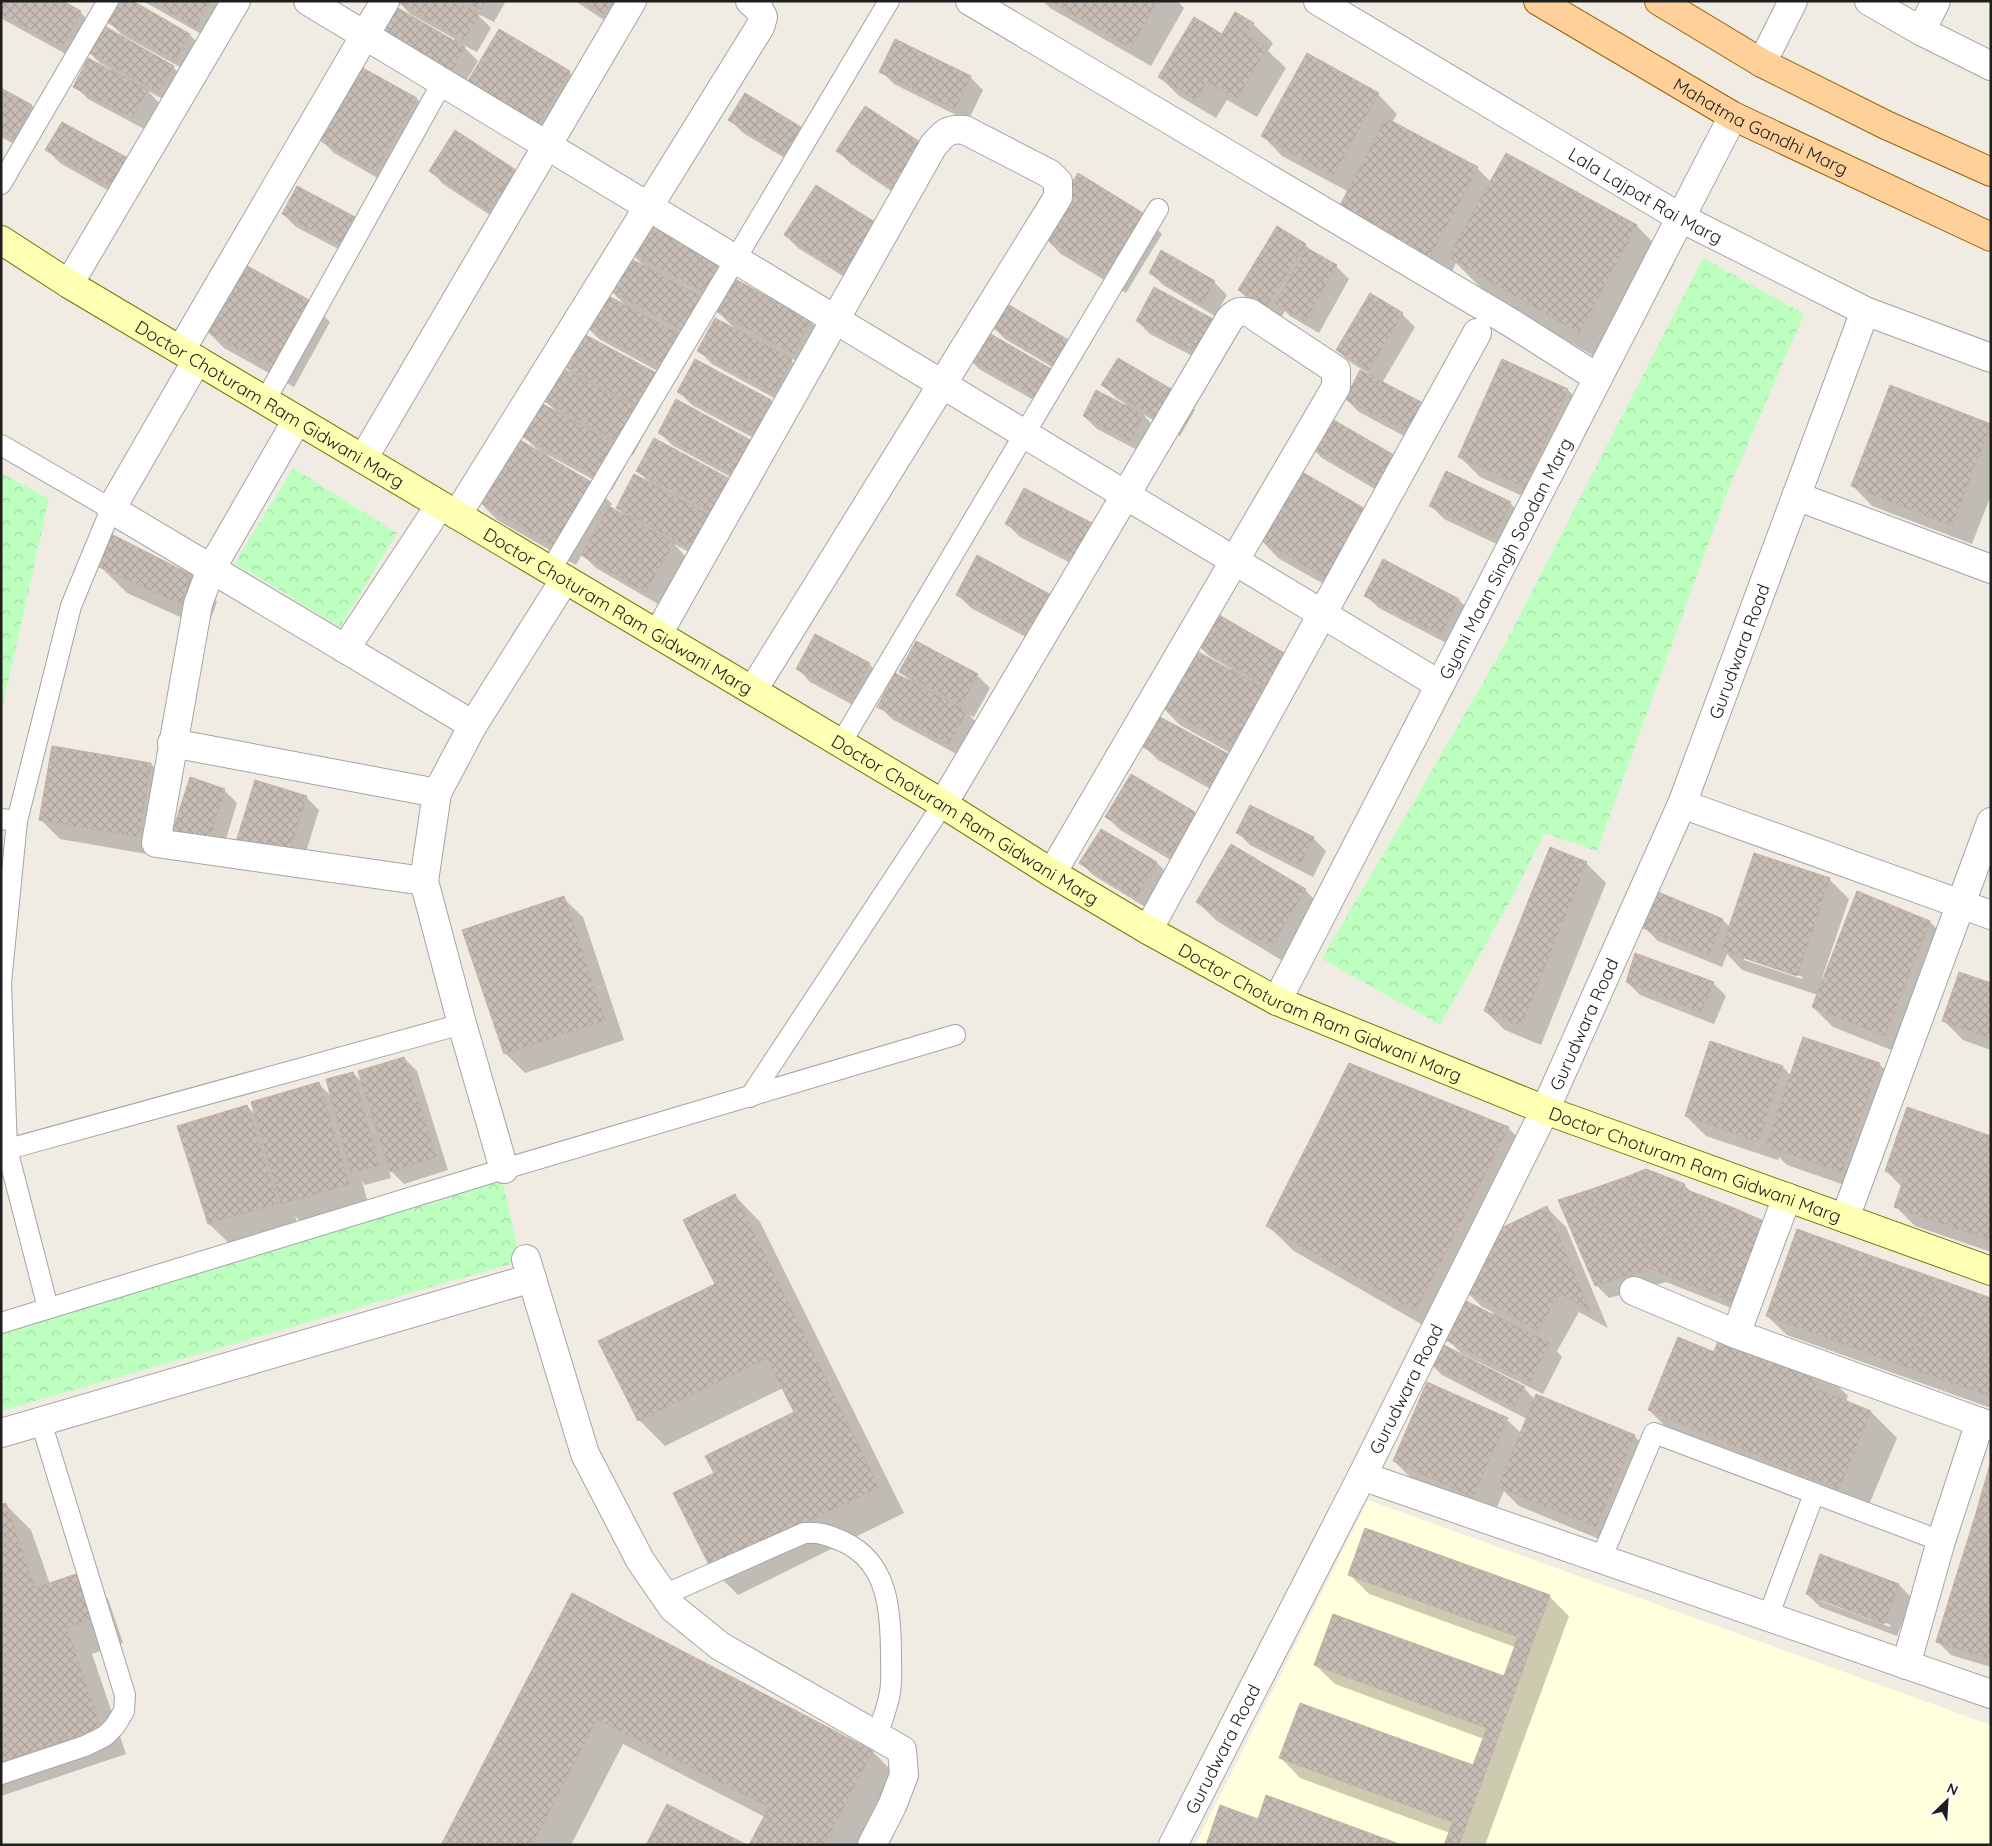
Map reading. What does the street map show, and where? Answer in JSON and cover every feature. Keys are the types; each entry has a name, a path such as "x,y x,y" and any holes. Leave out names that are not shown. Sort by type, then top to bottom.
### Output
{"main road":[{"name":"Mahatma Gandhi Marg","path":"1538,1 1733,116 1991,237"},
{"path":"1659,1 1762,63 1843,104 1991,172"}],"street":[{"path":"69,284 236,1"},
{"path":"308,1 1440,685"},
{"path":"384,1 189,355 111,509 473,726"},
{"path":"363,459 632,1"},
{"path":"345,649 449,510 648,207 760,27 763,17 759,9 750,1"},
{"path":"970,1 1513,324 1598,378"},
{"name":"Lala Lajpat Rai Marg","path":"1318,1 1682,218 1865,311 1991,358"},
{"path":"1762,63 1793,1"},
{"path":"1869,1 1921,31 1991,66"},
{"path":"1921,31 1936,1"},
{"name":"Gyani Maan Singh Soodan Marg","path":"1276,1002 1733,116"},
{"path":"658,634 933,146 942,135 953,129 964,130 1050,174 1058,182 1058,196 753,690"},
{"name":"Doctor Choturam Ram Gidwani Marg","path":"1,240 69,284 943,804 1052,873 1276,1002 1545,1110 1991,1271"},
{"path":"943,804 1229,320 1236,313 1242,311 1250,314 1329,364 1336,370 1336,387 1052,873"},
{"name":"Gurudwara Road","path":"1172,1845 1362,1476 1545,1110 1682,804 1865,311"},
{"path":"1148,930 1477,333"},
{"path":"297,420 211,568 198,604 172,743 156,844 424,881"},
{"path":"1796,496 1991,569"},
{"path":"504,1169 462,1024 424,881 437,793 558,575"},
{"path":"172,743 437,793"},
{"path":"1682,804 1991,915"},
{"path":"1845,1218 1991,822"},
{"path":"1736,1334 1787,1198"},
{"path":"1,1433 529,1268 585,1454 640,1560 673,1608 720,1646 902,1750 904,1776 892,1806 872,1845"},
{"path":"1634,1291 1736,1334 1985,1424 1941,1541 1906,1665"},
{"path":"1362,1476 1991,1694"}],"lane":[{"path":"1,184 108,1"},
{"path":"558,575 735,259 889,1"},
{"path":"265,400 442,83"},
{"path":"841,743 1158,209"},
{"path":"1,445 111,509 71,606 9,820 1,983 4,1150 48,1308"},
{"path":"750,1096 943,804"},
{"path":"4,1150 462,1024"},
{"path":"1,1323 504,1169 955,1035"},
{"path":"1,1774 85,1746 105,1736 115,1726 124,1712 125,1695 40,1422"},
{"path":"1601,1559 1654,1433 1941,1541"},
{"path":"1768,1617 1814,1494"},
{"path":"664,1595 804,1533 818,1532 850,1545 862,1554 877,1571 885,1588 889,1606 891,1691 877,1735"}],"shaded area":[{"path":"1368,1500 1991,1725 1991,1845 1195,1845"}],"green space":[{"path":"1703,258 1804,314 1728,490 1597,851 1545,833 1512,898 1440,1025 1322,959 1501,652"},
{"path":"293,468 397,533 340,627 235,563"},
{"path":"1,473 49,499 1,714"},
{"path":"500,1171 521,1261 1,1411 1,1326"}],"building":[{"path":"1,1 63,1 81,11 62,47 1,14"},
{"path":"119,1 133,1 190,34 175,60 107,22"},
{"path":"151,1 210,1 196,27"},
{"path":"396,1 457,1 479,14 464,40"},
{"path":"465,1 486,1 481,10"},
{"path":"584,1 613,1 604,14"},
{"path":"1050,1 1157,1 1131,48"},
{"path":"396,7 465,47 449,76 380,36"},
{"path":"1235,12 1254,23 1246,35 1267,48 1237,99 1207,81 1196,100 1158,77 1194,17 1222,34"},
{"path":"101,24 174,66 158,92 85,50"},
{"path":"499,29 570,71 539,123 468,81"},
{"path":"895,39 971,76 955,109 879,72"},
{"path":"1307,53 1379,93 1333,176 1261,136"},
{"path":"88,58 148,90 132,118 73,87"},
{"path":"361,67 417,98 375,172 319,140"},
{"path":"1,88 32,105 14,139 1,132"},
{"path":"745,93 801,127 784,154 728,120"},
{"path":"865,106 926,146 896,191 836,151"},
{"path":"1386,118 1478,167 1429,259 1337,211"},
{"path":"62,122 128,158 111,187 45,150"},
{"path":"455,130 516,170 489,211 429,171"},
{"path":"1506,153 1637,225 1579,333 1448,257"},
{"path":"1078,173 1143,213 1106,275 1040,235"},
{"path":"816,185 881,226 849,276 784,235"},
{"path":"297,186 355,217 340,245 282,214"},
{"path":"646,218 722,259 704,292 628,251"},
{"path":"1277,226 1306,244 1266,307 1238,290"},
{"path":"1307,248 1337,265 1305,321 1275,303"},
{"path":"1161,250 1215,281 1202,304 1149,273"},
{"path":"624,255 700,296 682,330 606,288"},
{"path":"240,262 311,301 274,368 202,329"},
{"path":"735,279 811,320 793,354 717,312"},
{"path":"1154,287 1213,319 1195,352 1136,321"},
{"path":"603,293 679,334 661,367 584,326"},
{"path":"1370,293 1403,313 1369,370 1336,350"},
{"path":"1004,302 1070,341 1056,365 990,326"},
{"path":"715,318 792,359 774,393 697,351"},
{"path":"980,328 1053,370 1038,398 965,356"},
{"path":"582,333 658,374 640,408 563,366"},
{"path":"1118,358 1183,396 1166,424 1101,385"},
{"path":"695,359 771,400 754,433 677,392"},
{"path":"1502,359 1568,389 1525,487 1458,457"},
{"path":"562,368 638,409 620,443 544,401"},
{"path":"1360,370 1425,404 1410,433 1345,399"},
{"path":"1890,385 1991,424 1952,526 1851,486"},
{"path":"1096,390 1144,415 1130,441 1083,416"},
{"path":"676,399 752,441 733,474 658,433"},
{"path":"541,403 617,445 599,478 523,437"},
{"path":"1325,415 1401,459 1384,490 1307,445"},
{"path":"513,436 593,483 556,547 476,500"},
{"path":"654,438 730,479 712,512 636,471"},
{"path":"1297,469 1367,510 1328,579 1257,538"},
{"path":"1446,471 1511,502 1494,537 1429,506"},
{"path":"634,474 711,516 692,549 616,508"},
{"path":"1024,488 1092,523 1073,559 1005,524"},
{"path":"609,506 674,543 645,592 581,555"},
{"path":"111,534 192,575 181,604 99,567"},
{"path":"977,555 1055,597 1033,636 956,595"},
{"path":"1383,559 1459,599 1441,635 1364,596"},
{"path":"1214,612 1286,654 1267,686 1195,644"},
{"path":"815,634 870,663 851,699 796,669"},
{"path":"916,641 978,674 961,705 899,672"},
{"path":"1191,648 1265,689 1232,747 1159,705"},
{"path":"895,673 967,711 949,744 877,707"},
{"path":"1160,717 1230,755 1214,786 1143,747"},
{"path":"52,746 151,763 139,837 39,820"},
{"path":"1131,774 1195,812 1171,856 1105,817"},
{"path":"190,777 225,789 208,844 172,833"},
{"path":"255,780 307,796 287,859 236,842"},
{"path":"1250,805 1314,837 1300,865 1236,833"},
{"path":"1101,829 1157,862 1136,898 1079,863"},
{"path":"1231,844 1306,889 1271,947 1196,902"},
{"path":"1550,847 1587,862 1521,1026 1484,1011"},
{"path":"1754,853 1830,878 1797,976 1721,950"},
{"path":"1857,891 1930,921 1885,1036 1812,1007"},
{"path":"1658,892 1723,919 1709,955 1643,928"},
{"path":"564,896 605,1020 504,1054 462,930"},
{"path":"1635,953 1714,982 1701,1012 1626,982"},
{"path":"1959,972 1991,983 1991,1038 1942,1021"},
{"path":"1803,1037 1880,1063 1842,1172 1766,1146"},
{"path":"1710,1041 1783,1066 1758,1142 1685,1116"},
{"path":"404,1057 436,1157 390,1172 358,1071"},
{"path":"1349,1063 1509,1127 1416,1311 1266,1226"},
{"path":"353,1072 379,1165 351,1173 326,1079"},
{"path":"319,1082 349,1184 281,1204 251,1102"},
{"path":"247,1105 278,1203 208,1224 177,1126"},
{"path":"1907,1107 1991,1136 1991,1240 1894,1207 1904,1178 1885,1171"},
{"path":"1646,1169 1685,1184 1652,1269 1626,1177"},
{"path":"1626,1177 1652,1269 1622,1277 1589,1190"},
{"path":"1684,1189 1706,1197 1674,1278 1652,1269"},
{"path":"1589,1190 1622,1277 1595,1286 1558,1200"},
{"path":"735,1194 879,1487 711,1569 673,1493 714,1473 705,1456 794,1412 767,1358 638,1421 598,1341 715,1284 683,1220"},
{"path":"1706,1197 1734,1208 1702,1289 1674,1278"},
{"path":"1547,1206 1590,1311 1560,1293 1538,1331 1460,1287 1491,1233"},
{"path":"1734,1208 1768,1223 1736,1303 1702,1289"},
{"path":"1797,1229 1869,1255 1838,1342 1766,1316"},
{"path":"1869,1255 1938,1279 1907,1367 1838,1342"},
{"path":"1938,1279 1991,1298 1991,1339 1973,1390 1907,1367"},
{"path":"1466,1301 1550,1343 1530,1382 1446,1340"},
{"path":"1678,1337 1714,1352 1718,1341 1763,1359 1768,1347 1822,1369 1815,1388 1871,1411 1839,1489 1648,1410"},
{"path":"1991,1339 1991,1397 1973,1390"},
{"path":"1438,1342 1525,1387 1514,1407 1427,1362"},
{"path":"1427,1382 1508,1418 1473,1497 1393,1461"},
{"path":"1536,1394 1635,1435 1596,1527 1498,1487"},
{"path":"1991,1464 1991,1495 1982,1492"},
{"path":"1982,1492 1991,1495 1991,1518 1976,1513"},
{"path":"6,1503 35,1588 82,1572 97,1617 67,1628 101,1728 1,1762 1,1504"},
{"path":"1976,1513 1991,1518 1991,1543 1969,1536"},
{"path":"1365,1528 1550,1595 1459,1845 1444,1845 1453,1822 1279,1758 1300,1703 1473,1765 1487,1728 1314,1665 1333,1614 1504,1676 1518,1637 1348,1575"},
{"path":"1969,1536 1991,1543 1991,1591 1955,1580"},
{"path":"1820,1554 1899,1584 1884,1624 1806,1594"},
{"path":"1955,1580 1991,1591 1991,1619 1947,1606"},
{"path":"572,1593 873,1751 824,1845 749,1845 769,1807 597,1719 532,1845 441,1845"},
{"path":"1947,1606 1991,1619 1991,1659 1936,1642"},
{"path":"1266,1795 1402,1845 1206,1845 1220,1805 1258,1819"},
{"path":"667,1804 747,1845 646,1845"}]}
